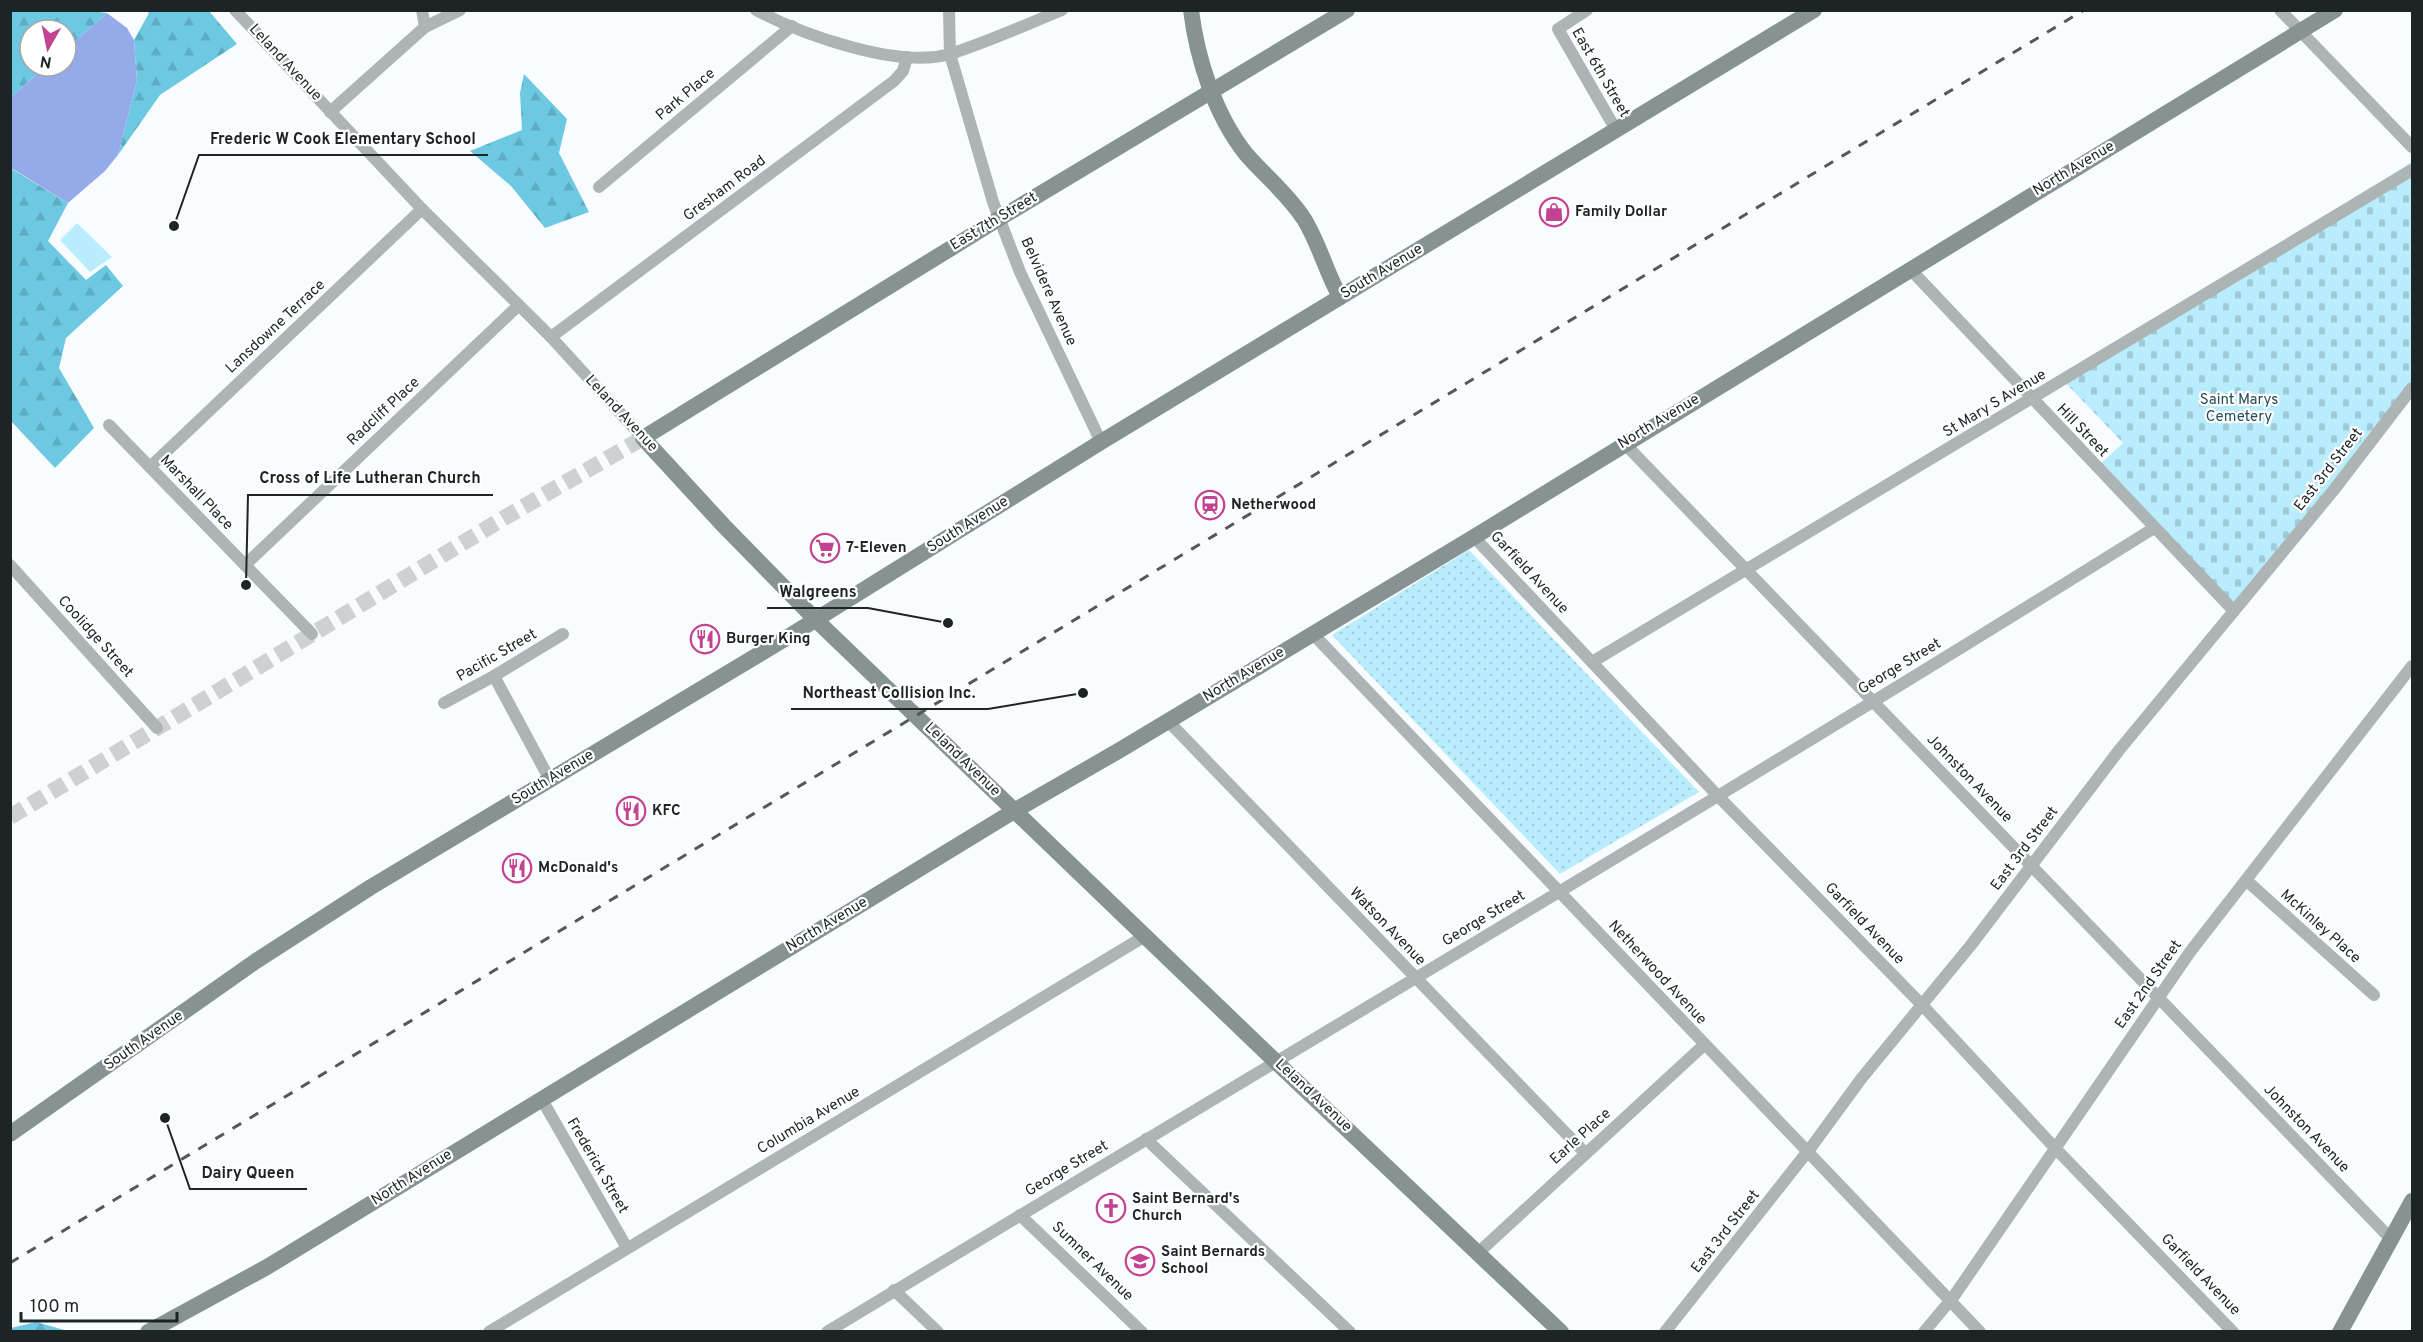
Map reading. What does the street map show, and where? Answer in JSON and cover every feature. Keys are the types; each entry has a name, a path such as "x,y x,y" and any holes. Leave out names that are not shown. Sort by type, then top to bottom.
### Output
{"street":[{"name":"Leland Avenue","path":"235,10 422,209 551,337 724,526 816,620 1561,1332"},
{"path":"422,10 425,27"},
{"path":"330,112 425,27 460,10"},
{"path":"756,10 792,26 852,47 907,57 950,54 1062,10"},
{"name":"Belvidere Avenue","path":"949,10 950,54 993,202 1020,272 1101,442"},
{"path":"1191,10 1201,61 1228,124 1246,153 1303,217 1340,297"},
{"name":"East 7th Street","path":"643,438 1000,218 1213,93 1347,10"},
{"name":"East 6th Street","path":"1587,10 1558,28 1616,130"},
{"name":"South Avenue","path":"10,1134 268,953 371,887 816,620 1101,442 1814,10"},
{"path":"2280,10 2412,147"},
{"name":"North Avenue","path":"148,1332 267,1267 1014,811 1474,537 1624,443 2335,10"},
{"name":"Park Place","path":"599,187 792,26"},
{"name":"Gresham Road","path":"551,337 894,81 903,71 907,57"},
{"name":"St Mary S Avenue","path":"1592,662 2412,170"},
{"name":"Lansdowne Terrace","path":"150,467 422,209"},
{"name":"Hill Street","path":"1910,269 2234,611"},
{"name":"Radcliff Place","path":"245,565 518,306"},
{"name":"East 3rd Street","path":"1665,1332 2032,865 2120,749 2234,611 2412,388"},
{"name":"Marshall Place","path":"109,424 312,634"},
{"name":"Johnston Avenue","path":"1624,443 2391,1239"},
{"name":"George Street","path":"827,1332 1560,891 2154,528"},
{"name":"Garfield Avenue","path":"1474,537 1717,795 1922,1005 2055,1148 2233,1332"},
{"name":"Coolidge Street","path":"10,565 157,728"},
{"name":"Pacific Street","path":"444,703 494,676 563,633"},
{"name":"Netherwood Avenue","path":"1313,634 1980,1332"},
{"name":"East 2nd Street","path":"1924,1332 1950,1301 2190,952 2412,666"},
{"path":"494,676 550,780"},
{"name":"Watson Avenue","path":"1168,721 1585,1153"},
{"name":"McKinley Place","path":"2246,880 2373,996"},
{"name":"Columbia Avenue","path":"489,1332 1145,936"},
{"name":"Earle Place","path":"1479,1252 1704,1045"},
{"name":"Frederick Street","path":"541,1098 627,1248"},
{"path":"1146,1139 1350,1332"},
{"path":"2340,1332 2412,1201"},
{"name":"Sumner Avenue","path":"1020,1215 1142,1332"},
{"path":"894,1290 938,1332"}],"green space":[{"path":"84,10 107,13 78,38 78,18 18,18 18,78 32,78 11,97 11,11"},
{"path":"147,11 209,11 237,44 160,95 118,155 137,80 134,40 149,13"},
{"path":"524,74 567,119 559,153 589,212 545,228 511,186 470,151 522,130 520,93"},
{"name":"Saint Marys Cemetery","path":"2412,162 2412,381 2234,608 2099,465 2123,443 2061,378"},
{"path":"10,168 68,203 48,241 86,280 106,265 123,286 66,338 59,368 94,428 55,468 11,421"},
{"path":"77,223 112,257 90,272 60,240"},
{"path":"1469,550 1699,792 1560,874 1332,635"},
{"path":"36,1322 68,1331 11,1331 11,1328"}],"shaded area":[{"path":"107,13 127,28 134,40 137,80 118,155 105,171 68,203 11,168 11,97 32,78 78,78 78,38"}],"tunnel":[{"path":"10,817 504,518 643,438"}],"railway":[{"path":"10,1263 2084,10"}],"place":[{"name":"Family Dollar","path":"1554,212"},
{"name":"Frederic W Cook Elementary School","path":"174,226"},
{"name":"Netherwood","path":"1210,505"},
{"name":"7-Eleven","path":"825,548"},
{"name":"Cross of Life Lutheran Church","path":"246,585"},
{"name":"Walgreens","path":"948,623"},
{"name":"Burger King","path":"705,639"},
{"name":"Northeast Collision Inc.","path":"1083,693"},
{"name":"KFC","path":"631,811"},
{"name":"McDonald's","path":"517,868"},
{"name":"Dairy Queen","path":"165,1118"},
{"name":"Saint Bernard's Church","path":"1111,1208"},
{"name":"Saint Bernards School","path":"1140,1261"}]}
